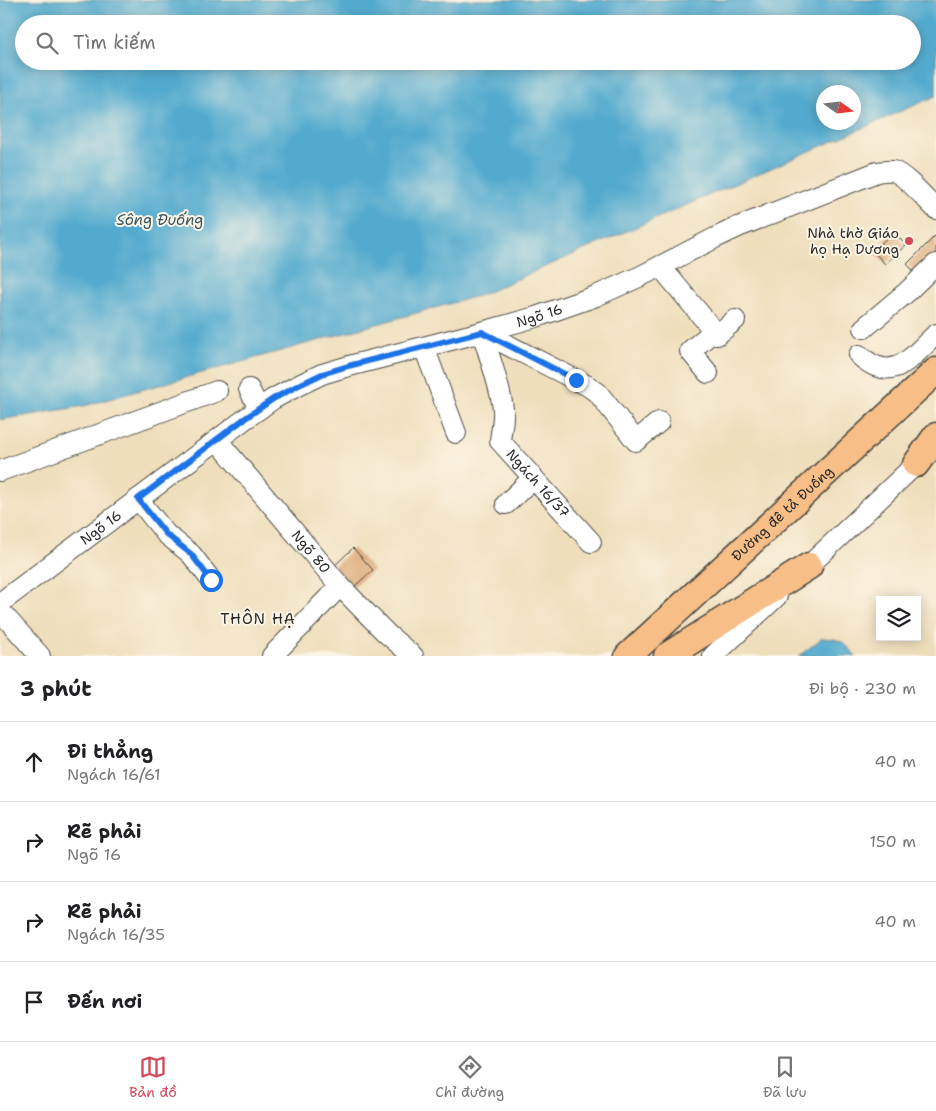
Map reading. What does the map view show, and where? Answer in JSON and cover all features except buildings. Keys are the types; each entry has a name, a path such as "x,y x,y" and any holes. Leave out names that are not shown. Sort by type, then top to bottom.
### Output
{"main road":[{"name":"Đường đê tả Đuống","path":"628,656 929,378"},
{"path":"916,464 936,436"},
{"path":"667,656 809,566"}],"street":[{"name":"Ngõ 16","path":"0,603 260,408 322,374 536,317 596,296 641,276 738,227 877,172 895,171 936,209"},
{"path":"864,328 907,292 936,264"},
{"path":"660,266 717,335 735,320"},
{"path":"708,373 690,351 714,331"},
{"path":"482,332 588,386 598,393 636,441 659,422"},
{"name":"Ngách 16/37","path":"482,332 503,410 500,441 591,542"},
{"path":"859,355 872,366 889,369 896,368 936,334"},
{"path":"424,347 456,434"},
{"path":"903,364 929,378"},
{"path":"249,389 260,408"},
{"path":"0,471 217,391"},
{"name":"Ngõ 80","path":"217,440 340,586 386,633 413,656"},
{"path":"713,656 916,464 936,448"},
{"path":"506,504 533,478"},
{"path":"138,499 166,534 191,554 211,580"},
{"path":"272,656 340,586"},
{"path":"0,611 40,656"}],"water":[{"name":"Sông Đuống","path":"0,0 936,0 936,96 861,129 861,85 816,85 816,130 858,130 481,295 84,406 0,420"},
{"path":"822,638 842,642 856,656 799,656"}],"place":[{"name":"Nhà thờ Giáo họ Hạ Dương","path":"909,241"}],"district":[{"name":"THÔN HẠ","path":"258,619"}],"route":[{"path":"211,580 191,554 166,534 138,499 273,399 322,374 482,332 576,380"}]}
